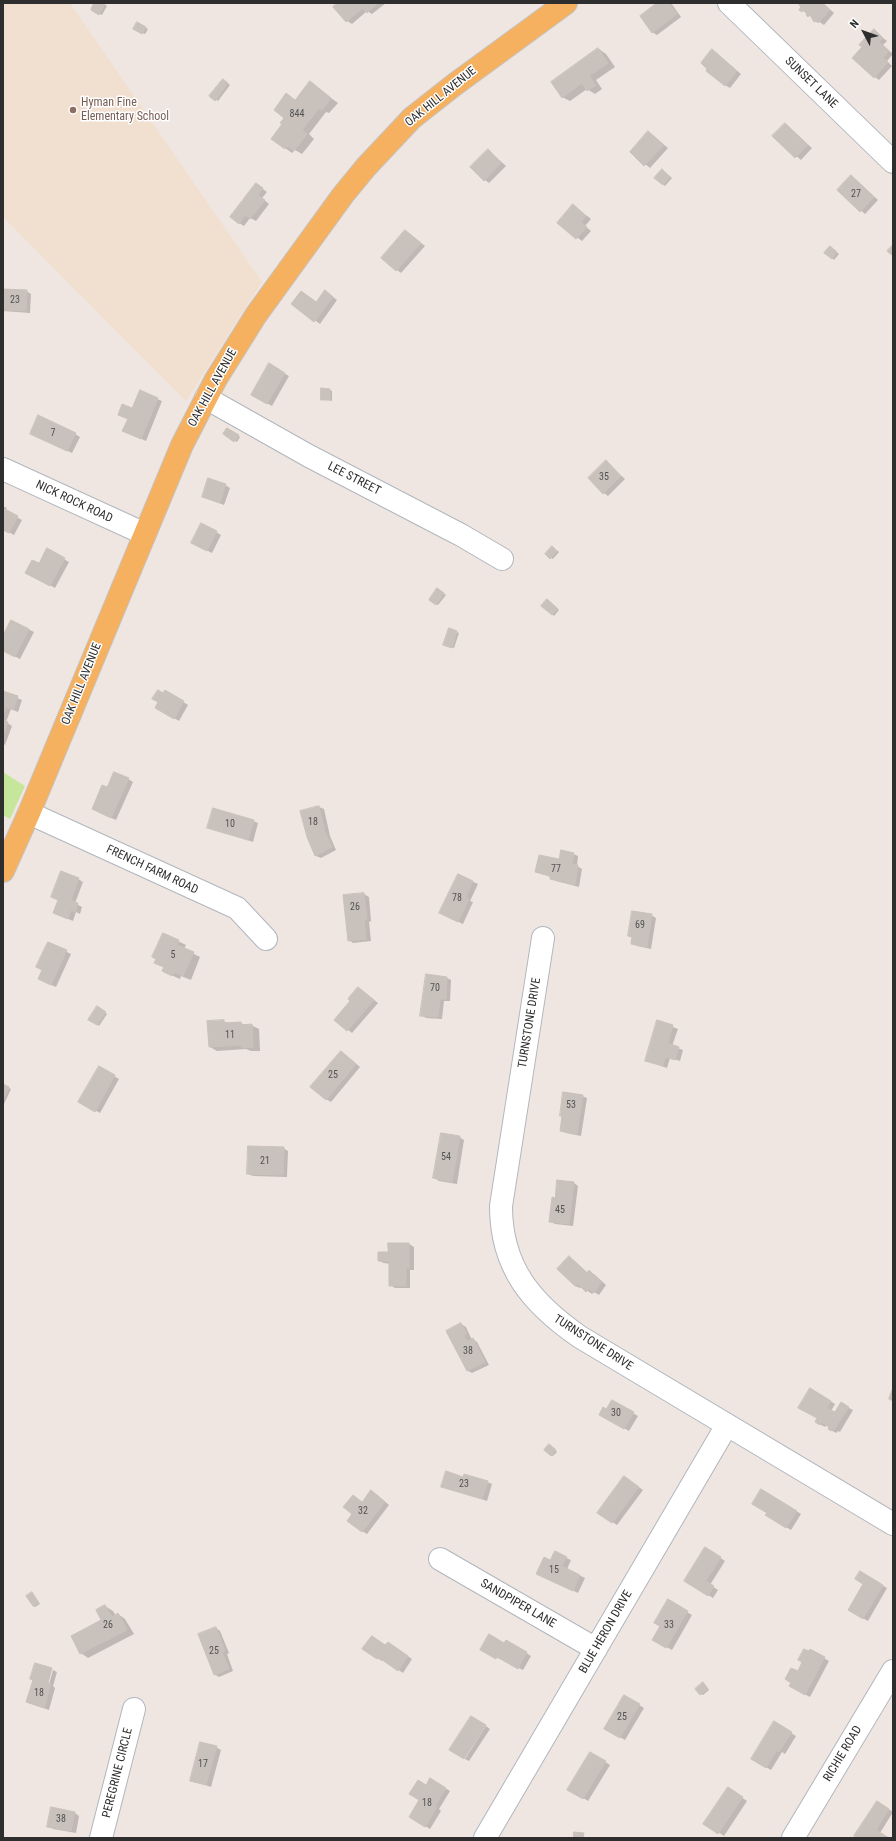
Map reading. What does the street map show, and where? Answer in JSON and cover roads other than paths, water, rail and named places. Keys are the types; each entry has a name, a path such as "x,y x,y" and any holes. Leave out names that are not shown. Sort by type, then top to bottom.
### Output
{"main road":[{"name":"OAK HILL AVENUE","path":"3,872 182,445 206,398 256,314 304,246 366,167 412,118 454,85 566,3"}],"street":[{"name":"SUNSET LANE","path":"729,3 893,162"},
{"name":"LEE STREET","path":"206,398 309,456 461,535 502,559"},
{"name":"NICK ROCK ROAD","path":"3,469 145,534"},
{"name":"FRENCH FARM ROAD","path":"29,813 237,908 266,939"},
{"name":"TURNSTONE DRIVE","path":"543,938 501,1206 501,1223 504,1243 511,1262 530,1294 544,1310 561,1324 893,1524"},
{"name":"BLUE HERON DRIVE","path":"485,1838 727,1425"},
{"name":"SANDPIPER LANE","path":"440,1559 596,1649"},
{"name":"RICHIE ROAD","path":"793,1838 893,1671"},
{"name":"PEREGRINE CIRCLE","path":"101,1838 134,1709"}],"place":[{"name":"Hyman Fine Elementary School","path":"73,110"}]}
